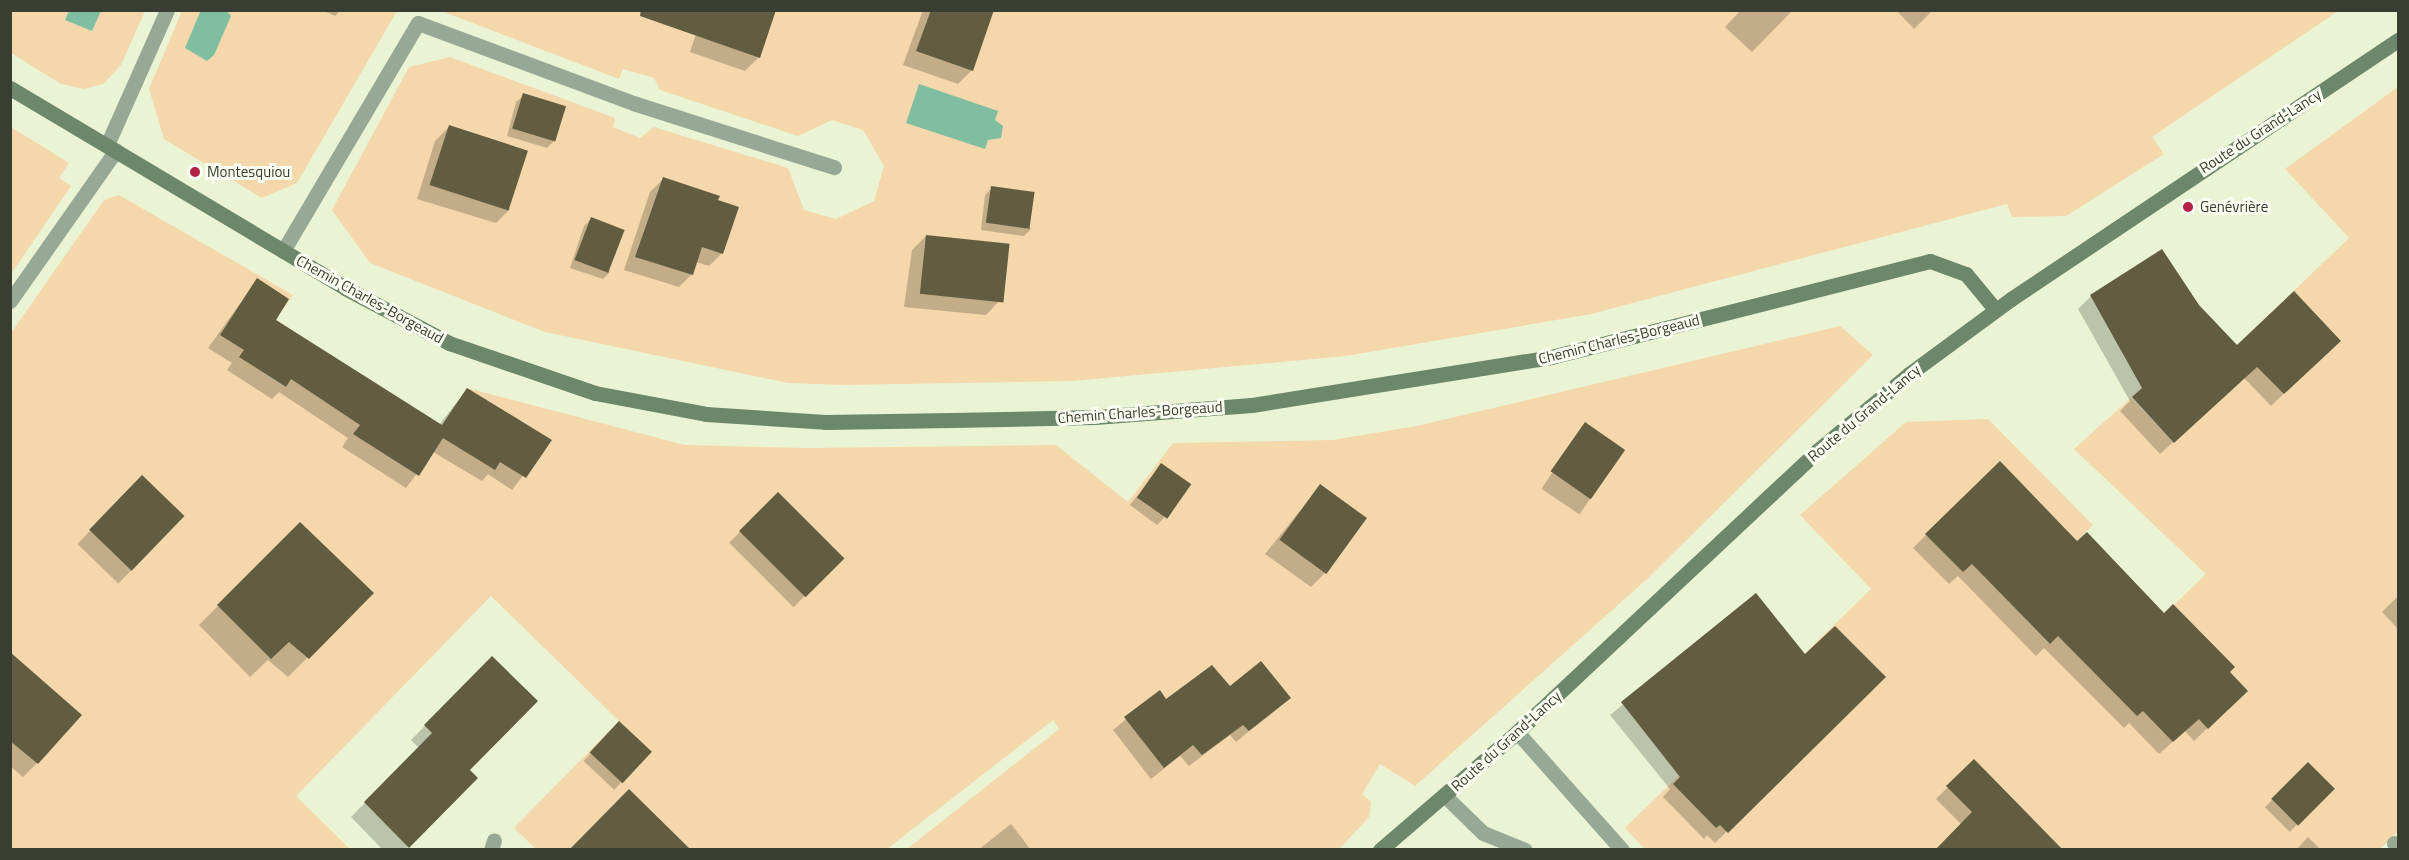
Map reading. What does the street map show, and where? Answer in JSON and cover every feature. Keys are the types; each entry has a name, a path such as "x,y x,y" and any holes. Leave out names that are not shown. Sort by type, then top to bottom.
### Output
{"street":[{"path":"10,300 111,148 167,10"},
{"name":"Chemin Charles-Borgeaud","path":"283,250 418,23 633,103 834,167"},
{"name":"Route du Grand-Lancy","path":"1380,849 1517,732 1817,452 1909,374 1995,309 2396,45"},
{"name":"Chemin Charles-Borgeaud","path":"10,88 283,250 449,343 545,378 652,406 825,422 1095,417 1327,395 1551,357 1930,261 1966,274 1995,309"},
{"path":"1517,732 1622,849"},
{"path":"1444,795 1483,833 1525,849"}],"shaded area":[{"path":"69,10 101,11 92,31 65,20"},
{"path":"201,10 227,11 231,16 214,55 207,61 185,48"},
{"path":"10,11 145,11 121,65 103,84 84,89 61,84 11,53"},
{"path":"182,11 397,11 297,183 262,198 164,139 149,89"},
{"path":"441,11 2338,11 2152,137 2164,154 2066,216 2012,217 2007,204 1591,314 1346,356 1072,381 843,385 788,383 545,332 370,263 332,210 409,67 450,57 615,118 613,127 640,138 654,127 788,168 804,210 836,219 874,201 884,166 863,130 832,120 798,136 660,90 654,78 623,69 619,79"},
{"path":"919,84 998,111 995,120 1003,126 1001,138 988,140 985,149 906,123"},
{"path":"2398,87 2398,832 2379,850 1646,850 1625,828 1871,589 1800,515 1906,422 1988,419 2093,525 2012,605 2049,644 2079,615 2121,656 2206,574 2074,449 2131,398 2174,443 2215,404 2237,345 2349,238 2285,169"},
{"path":"11,127 69,163 59,178 71,186 11,274"},
{"path":"119,195 293,295 276,319 290,329 263,373 285,387 291,379 341,412 383,388 354,434 419,476 444,437 482,442 446,419 467,388 685,445 808,448 1056,445 1128,502 1173,443 1333,440 1417,426 1840,326 1873,355 1647,579 1415,786 1380,764 1362,794 1371,802 1369,817 1339,849 907,849 1059,729 1053,720 887,849 536,849 514,828 619,721 491,596 296,796 350,849 11,850 11,333 104,200"}],"building":[{"path":"641,10 776,10 760,58 640,16"},
{"path":"931,10 994,10 973,71 916,51"},
{"path":"523,93 566,106 555,142 512,128"},
{"path":"449,125 528,151 508,211 430,185"},
{"path":"663,177 720,196 718,200 739,207 723,254 702,247 693,275 635,257"},
{"path":"991,186 1035,192 1029,229 986,223"},
{"path":"591,217 625,230 608,273 575,260"},
{"path":"926,235 1010,244 1003,302 920,294"},
{"path":"2162,249 2199,305 2237,345 2294,291 2341,341 2284,394 2257,367 2174,443 2132,397 2142,388 2090,295"},
{"path":"257,278 289,299 276,320 442,425 467,388 552,440 526,478 500,462 495,470 443,438 419,476 353,434 360,425 291,379 286,387 239,357 244,350 220,335"},
{"path":"1585,422 1625,450 1591,499 1551,471"},
{"path":"2000,461 2077,541 2087,532 2164,613 2173,604 2235,667 2230,672 2248,691 2208,729 2199,719 2173,742 2143,711 2137,716 2058,636 2050,644 1972,564 1963,572 1925,534"},
{"path":"1161,463 1191,484 1167,519 1137,497"},
{"path":"142,475 184,516 132,571 89,530"},
{"path":"1320,484 1367,518 1326,574 1279,540"},
{"path":"778,492 844,558 806,597 739,531"},
{"path":"300,522 374,593 309,659 289,642 271,659 217,605"},
{"path":"1756,593 1805,654 1835,626 1886,677 1728,833 1720,825 1716,828 1673,784 1680,777 1621,702"},
{"path":"10,652 82,715 38,764 10,741"},
{"path":"492,656 538,701 470,770 478,778 409,848 364,802 432,733 424,725"},
{"path":"1261,661 1291,698 1249,731 1243,725 1202,755 1193,745 1164,768 1124,717 1160,690 1166,699 1212,665 1230,686"},
{"path":"619,721 652,752 623,783 590,752"},
{"path":"1974,759 2062,849 1936,849 1972,812 1946,786"},
{"path":"2308,762 2335,789 2298,826 2271,799"},
{"path":"629,789 690,849 570,849"}],"place":[{"name":"Montesquiou","path":"195,172"},
{"name":"Genévrière","path":"2188,207"}]}
